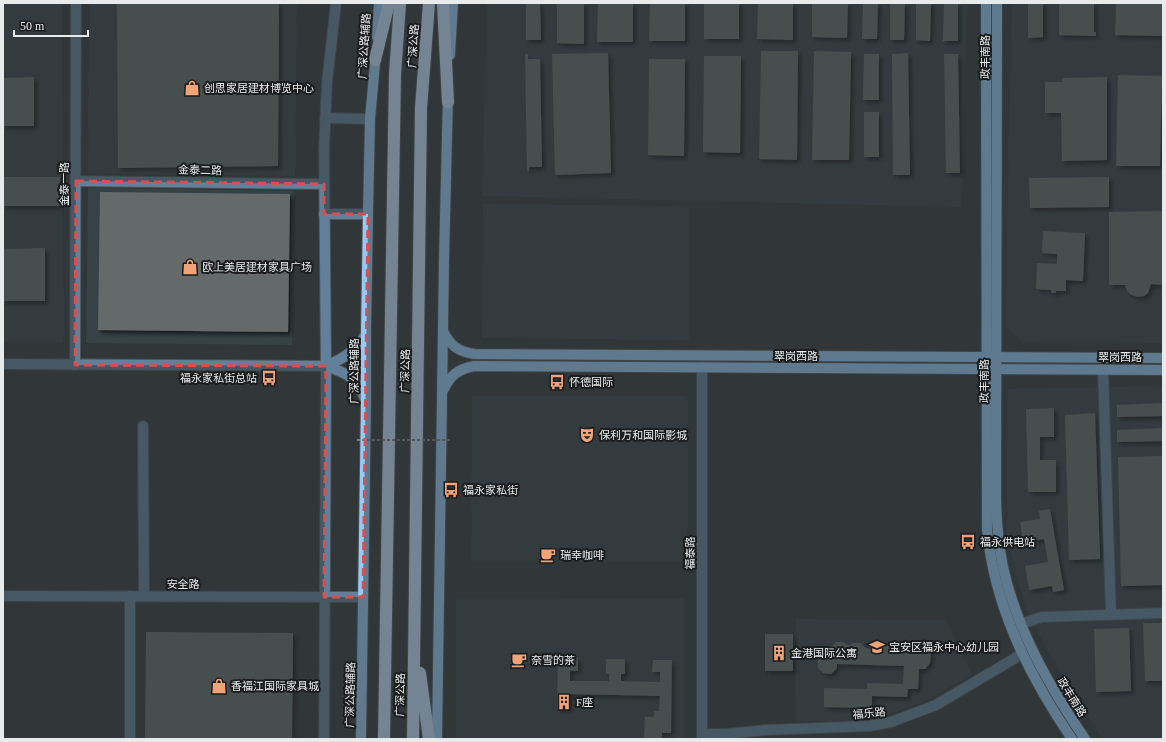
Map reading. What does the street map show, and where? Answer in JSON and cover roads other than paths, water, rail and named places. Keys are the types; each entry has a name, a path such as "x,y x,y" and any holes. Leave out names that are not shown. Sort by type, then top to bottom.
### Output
{"highway":[{"path":"375,60 389,3"},
{"name":"广深公路","path":"384,739 395,90 400,3"},
{"name":"广深公路","path":"413,739 421,116 429,3"},
{"path":"443,3 448,102"},
{"path":"414,633 429,739"}],"main road":[{"name":"广深公路辅路","path":"361,739 370,119 379,3"},
{"path":"437,739 443,331 448,102 453,3"},
{"name":"政丰南路","path":"986,3 991,357 986,529 994,576 1001,601 1022,654 1045,698 1072,739"},
{"name":"政丰南路","path":"991,357 997,3"},
{"name":"翠岗西路","path":"443,331 448,341 455,348 474,354 1163,358"},
{"path":"501,354 499,360 501,366"},
{"name":"翠岗西路","path":"442,393 447,382 454,374 463,368 474,366 1163,370"},
{"name":"政丰南路","path":"991,369 998,539 1003,567 1021,624 1040,666 1055,693 1085,739"}],"street":[{"name":"金泰一路","path":"75,365 76,3"},
{"path":"324,739 326,366 324,214 325,118 327,82 336,3"},
{"path":"325,118 370,119"},
{"name":"金泰二路","path":"76,181 324,184"},
{"path":"324,214 368,214"},
{"path":"326,366 337,362 353,351 361,344 366,334"},
{"path":"3,364 326,366 342,371 354,379 362,391 366,402"},
{"name":"福泰路","path":"702,367 702,736"},
{"path":"1103,369 1111,615"},
{"path":"143,426 144,596"},
{"name":"安全路","path":"3,596 363,597"},
{"path":"130,596 130,739"},
{"path":"1021,624 1042,617 1163,613"},
{"name":"福乐路","path":"702,736 726,737 766,730 870,726 891,722 936,704 1022,654"}],"place":[{"name":"创思家居建材博览中心","path":"192,88"},
{"name":"欧上美居建材家具广场","path":"190,267"},
{"name":"福永家私街总站","path":"269,378"},
{"name":"怀德国际","path":"557,382"},
{"name":"保利万和国际影城","path":"587,435"},
{"name":"福永家私街","path":"451,490"},
{"name":"福永供电站","path":"968,542"},
{"name":"瑞幸咖啡","path":"548,555"},
{"name":"宝安区福永中心幼儿园","path":"877,647"},
{"name":"金港国际公寓","path":"779,653"},
{"name":"奈雪的茶","path":"519,660"},
{"name":"香福江国际家具城","path":"219,686"},
{"name":"F座","path":"564,702"}]}
